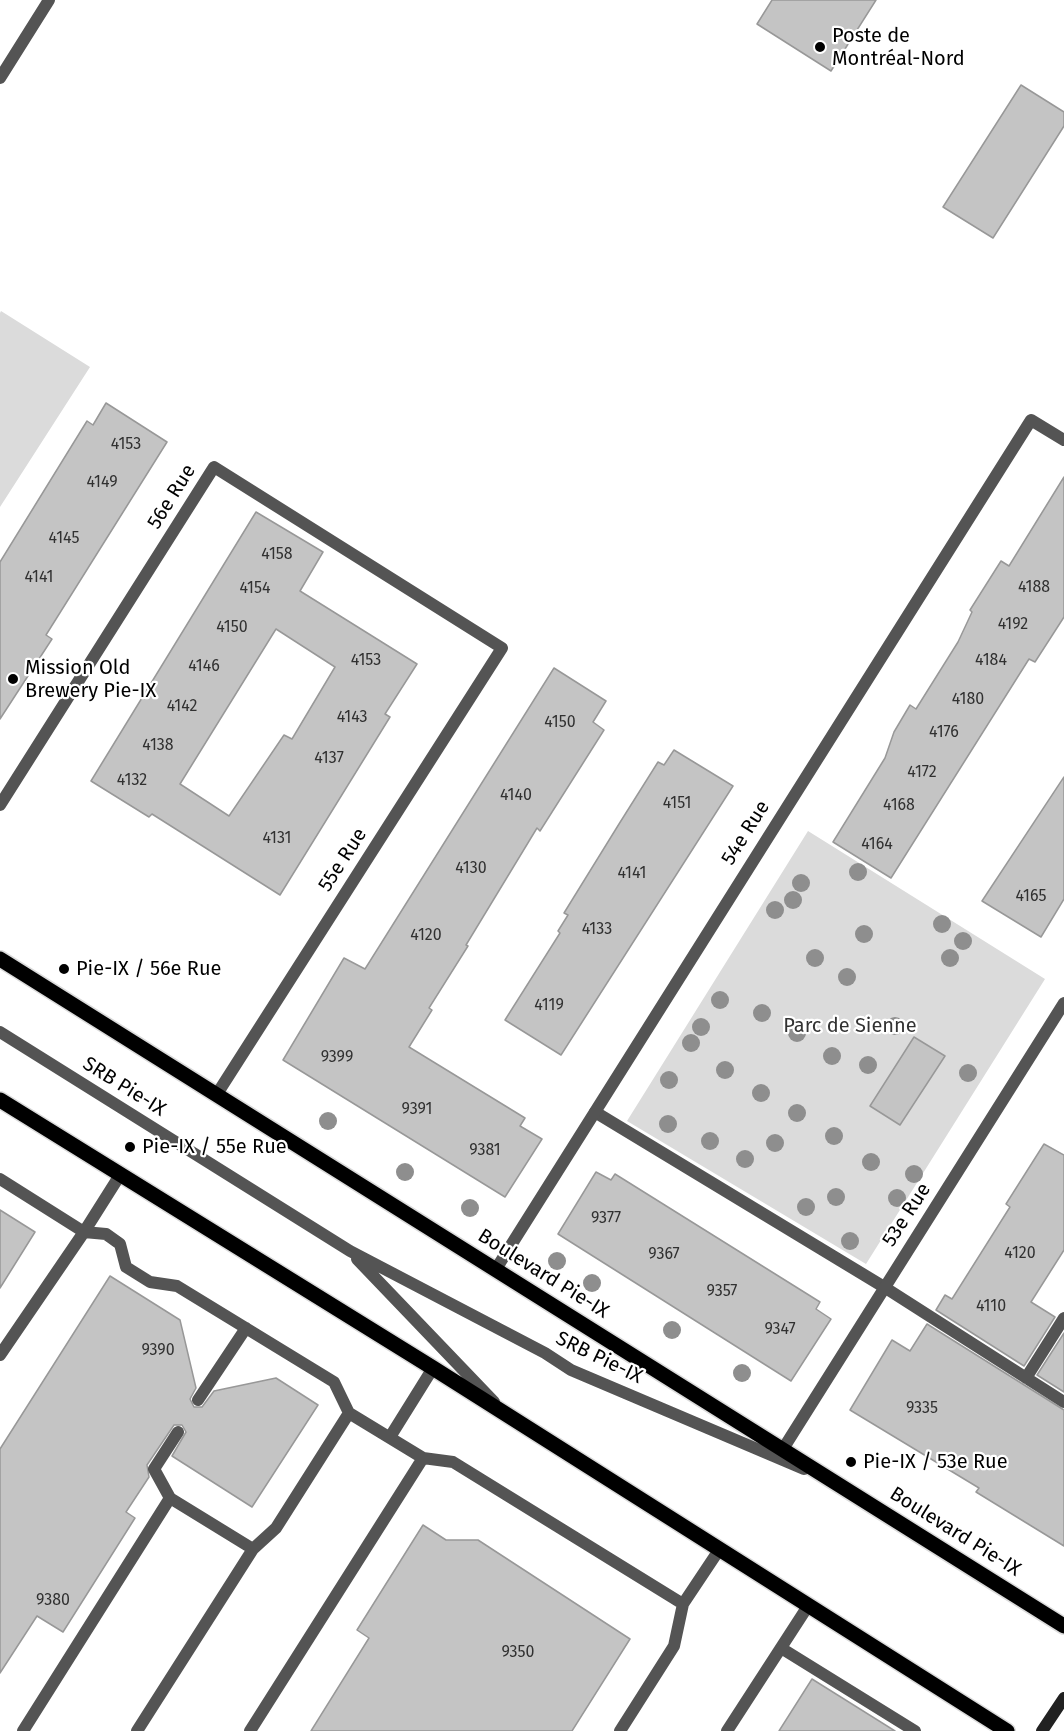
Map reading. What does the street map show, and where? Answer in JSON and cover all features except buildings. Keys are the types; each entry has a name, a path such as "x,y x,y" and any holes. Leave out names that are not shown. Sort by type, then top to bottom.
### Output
{"main road":[{"name":"Boulevard Pie-IX","path":"0,959 1064,1626"},
{"path":"0,1100 433,1368 1007,1731"},
{"path":"1042,1731 1064,1698"}],"street":[{"path":"0,78 49,0"},
{"name":"54e Rue","path":"496,1269 1031,420 1064,440"},
{"name":"56e Rue","path":"0,805 214,467 502,648"},
{"name":"55e Rue","path":"217,1094 502,648"},
{"name":"53e Rue","path":"783,1449 1064,1003"},
{"name":"SRB Pie-IX","path":"0,1032 350,1251 545,1353 571,1370 838,1484"},
{"path":"595,1112 884,1287 1064,1402"},
{"path":"0,1355 120,1175"},
{"path":"0,1179 84,1232 106,1234 120,1244 126,1267 150,1282 177,1286 334,1382 349,1413 423,1458 453,1462 682,1604"},
{"name":"SRB Pie-IX","path":"350,1251 506,1415"},
{"path":"1026,1378 1064,1318"},
{"path":"198,1400 246,1328"},
{"path":"390,1437 433,1368"},
{"path":"137,1731 253,1549 276,1528 349,1413"},
{"path":"178,1432 154,1469 170,1498 253,1549"},
{"path":"250,1731 423,1458"},
{"path":"22,1731 170,1498"},
{"path":"620,1731 674,1646 682,1604 719,1550"},
{"path":"727,1731 808,1606"},
{"path":"781,1648 915,1731"}],"green space":[{"path":"1,311 90,367 0,507 0,313"},
{"name":"Parc de Sienne","path":"808,831 1045,979 866,1264 627,1121"}],"place":[{"name":"Poste de Montréal-Nord","path":"820,47"},
{"name":"Mission Old Brewery Pie-IX","path":"13,679"},
{"name":"Pie-IX / 56e Rue","path":"64,969"},
{"name":"Pie-IX / 55e Rue","path":"130,1147"},
{"name":"Pie-IX / 53e Rue","path":"851,1462"}]}
